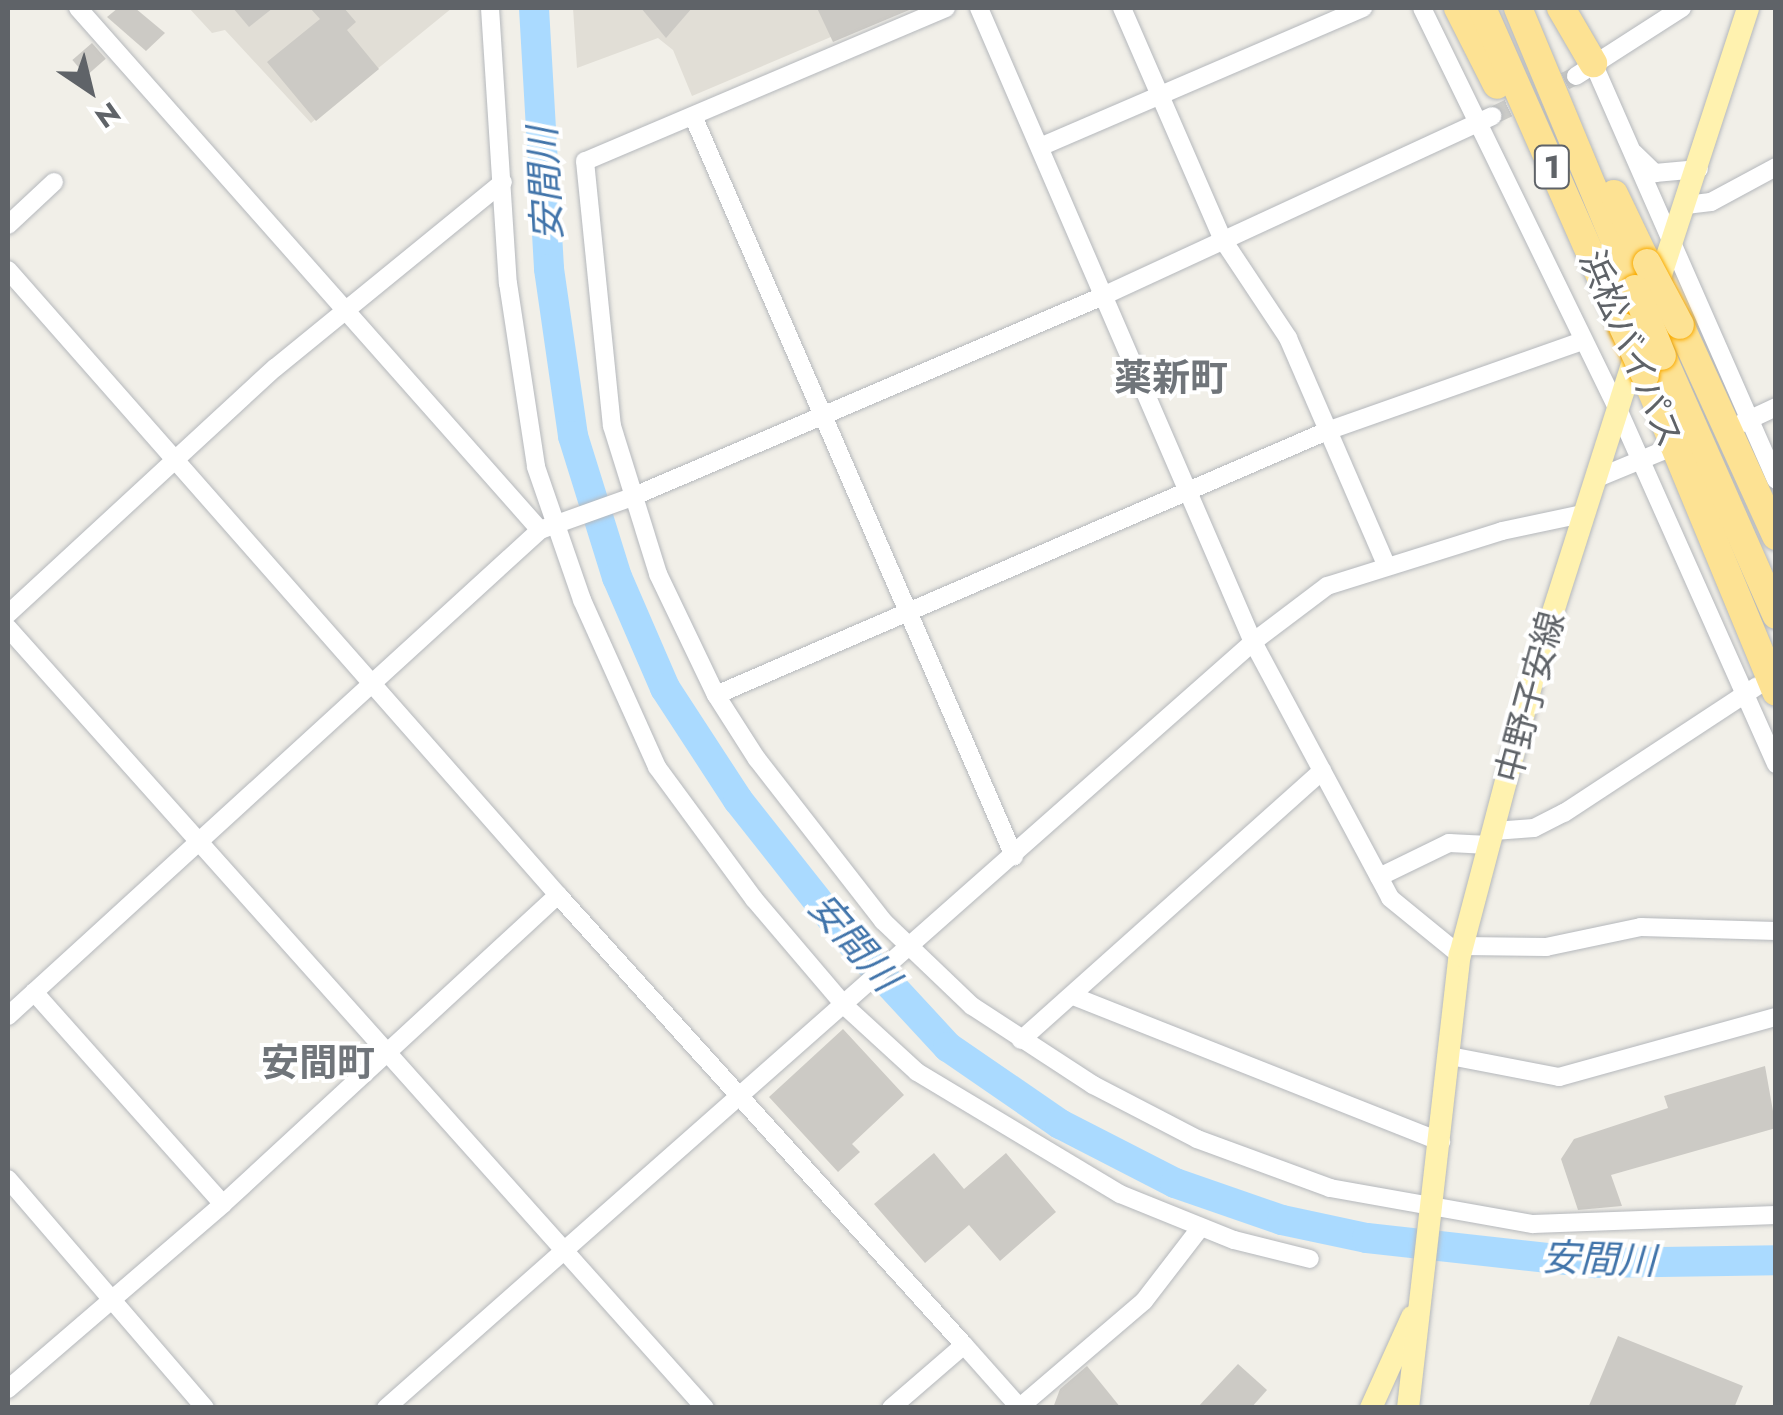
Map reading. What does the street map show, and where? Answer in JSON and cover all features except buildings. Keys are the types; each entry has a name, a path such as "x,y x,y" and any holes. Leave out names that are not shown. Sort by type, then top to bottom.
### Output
{"highway":[{"name":"1","path":"1458,8 1596,266"},
{"name":"浜松バイパス","path":"1482,8 1623,327 1654,365 1776,616"},
{"name":"1","path":"1522,8 1641,276 1680,324 1776,536"},
{"path":"1561,8 1584,69"},
{"name":"浜松バイパス","path":"1641,276 1654,365 1758,691"}],"main road":[{"name":"中野子安線","path":"1408,1408 1434,1214 1461,950 1582,514 1700,169 1748,8"},
{"path":"1371,1408 1422,1292"}],"street":[{"path":"78,8 346,313 549,527"},
{"path":"490,8 525,410 549,527 657,767 754,899 847,1007 918,1072 1120,1194 1201,1226 1310,1259"},
{"path":"946,8 585,160 599,344 612,426 658,574 716,694 799,819 910,951 1021,1040 1197,1138 1330,1188 1434,1214 1533,1224 1776,1216"},
{"path":"979,8 1254,642 1390,898 1461,950 1546,947 1641,927 1776,931"},
{"path":"1122,8 1223,240 1288,338 1386,565"},
{"path":"1040,147 1364,8"},
{"path":"1422,8 1484,121 1582,341 1758,691 1776,764"},
{"path":"1574,8 1584,69 1622,136 1743,423 1776,480"},
{"path":"1584,69 1682,8"},
{"path":"693,116 904,610 1014,856"},
{"path":"8,1016 372,681 549,527 633,497 1103,296 1484,121"},
{"path":"1622,136 1656,173 1700,169"},
{"path":"1686,206 1711,202 1776,166"},
{"path":"8,224 54,182"},
{"path":"8,614 174,459 503,182"},
{"path":"8,270 558,894 1020,1408 1144,1302 1201,1226"},
{"path":"716,694 1327,430 1582,341"},
{"path":"1743,423 1776,407"},
{"path":"1595,479 1666,450"},
{"path":"386,1408 566,1254 740,1094 847,1007 1254,642 1327,586 1386,565 1582,514"},
{"path":"8,628 198,843 388,1049 704,1408"},
{"path":"1378,877 1449,843 1534,828 1564,814 1758,691"},
{"path":"1021,1040 1322,770"},
{"path":"8,1390 223,1204 558,894"},
{"path":"34,992 223,1204"},
{"path":"1073,996 1441,1142"},
{"path":"1450,1056 1560,1077 1776,1017"},
{"path":"8,1179 205,1408"},
{"path":"891,1408 964,1345"}],"shaded area":[{"path":"189,8 452,8 311,123 225,30 212,33"},
{"path":"573,8 899,8 692,96 673,50 658,38 577,68"}],"waterway":[{"name":"安間川","path":"534,8 549,269 573,436 617,577 665,688 738,800 847,938 948,1047 1060,1124 1175,1183 1282,1220 1367,1238 1595,1263 1776,1260"}],"tunnel":[{"path":"1492,116 1576,76"}],"district":[{"name":"薬新町","path":"1171,378"},
{"name":"安間町","path":"318,1063"}]}
